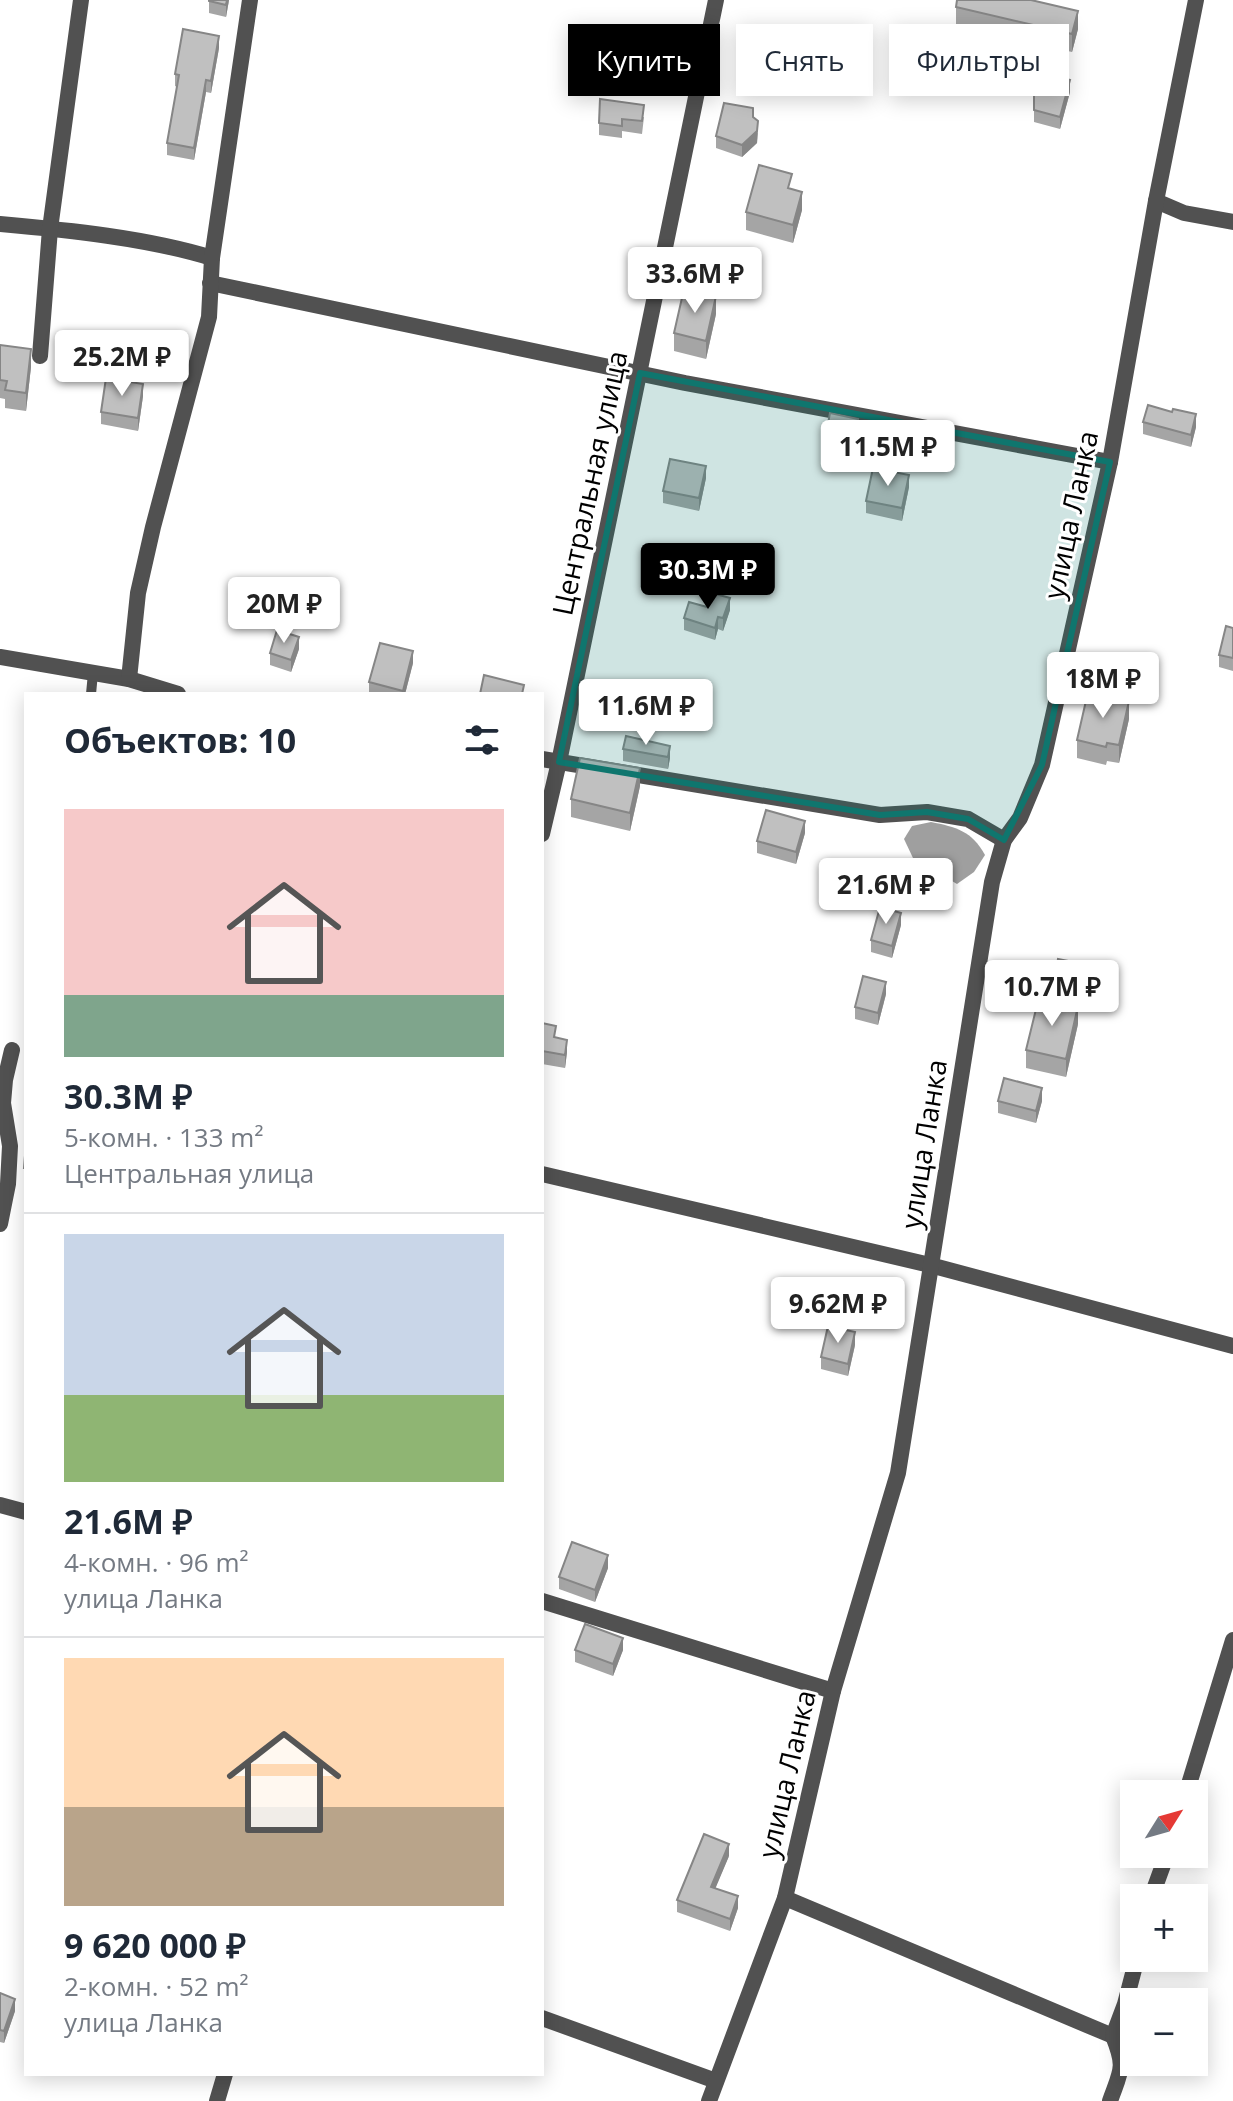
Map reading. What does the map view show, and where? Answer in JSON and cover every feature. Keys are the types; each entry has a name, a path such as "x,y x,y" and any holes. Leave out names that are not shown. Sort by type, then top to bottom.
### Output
{"street":[{"path":"40,356 50,229 81,0"},
{"path":"129,679 138,593 209,317 212,258 250,0"},
{"name":"Центральная улица","path":"544,826 716,0"},
{"name":"улица Ланка","path":"709,2101 785,1898 833,1691 898,1473 992,882 1004,840 1020,818 1042,765 1110,462 1156,201 1196,0"},
{"path":"1156,201 1184,213 1233,222"},
{"path":"0,224 182,249 212,258"},
{"path":"210,283 640,373 1110,462"},
{"path":"0,657 129,679 171,692"},
{"path":"544,759 880,815 927,812 968,819 1004,840"},
{"path":"0,1224 8,1184 10,1146 3,1103 13,1051"},
{"path":"544,1174 930,1265 1233,1346"},
{"path":"0,1505 24,1511"},
{"path":"544,1602 833,1691"},
{"path":"1190,1780 1233,1640"},
{"path":"785,1898 1113,2036"},
{"path":"1110,2101 1121,2069 1121,2057 1113,2036 1133,1972"},
{"path":"544,2019 716,2081"},
{"path":"217,2101 224,2076"}],"lane":[{"path":"91,692 93,673"}],"highlighted area":[{"path":"640,373 1110,462 1042,765 1004,840 968,819 927,812 880,815 559,762"}],"shaded area":[{"path":"931,822 969,835 985,855 974,872 957,884 913,858 904,839 912,826"}],"building":[{"path":"209,0 227,0 226,5"},
{"path":"957,0 1031,0 1078,11 1072,34 1069,33 1069,24 1029,24 956,7"},
{"path":"183,29 219,36 211,81 206,80 194,148 167,143 179,75 175,74"},
{"path":"1034,96 1066,96 1060,117 1034,110"},
{"path":"600,99 644,105 642,121 622,119 622,126 599,123"},
{"path":"724,103 753,108 753,117 758,121 757,131 742,145 716,136"},
{"path":"759,165 792,174 788,188 802,192 793,225 746,212"},
{"path":"684,289 716,296 706,341 674,333"},
{"path":"0,345 31,349 26,393 5,390 7,381 0,380"},
{"path":"106,378 143,384 138,418 101,412"},
{"path":"1148,405 1172,412 1173,409 1196,414 1191,435 1143,422"},
{"path":"830,413 858,419 853,450 824,445"},
{"path":"670,459 706,466 699,498 663,491"},
{"path":"873,468 909,475 902,508 866,501"},
{"path":"712,593 730,598 723,618 718,617 715,628 684,618 689,602 707,607"},
{"path":"1226,626 1233,628 1233,658 1219,655"},
{"path":"277,630 299,637 291,660 270,653"},
{"path":"380,643 413,651 403,691 369,682"},
{"path":"484,675 524,685 522,692 480,692"},
{"path":"1088,692 1129,701 1119,745 1107,743 1106,747 1077,740"},
{"path":"626,736 670,746 668,757 623,749"},
{"path":"580,758 640,768 630,813 571,799"},
{"path":"766,810 805,821 796,852 757,841"},
{"path":"880,907 901,913 892,946 871,940"},
{"path":"1058,959 1084,964 1081,981 1055,976"},
{"path":"863,976 886,982 878,1013 855,1007"},
{"path":"1039,997 1078,1006 1066,1059 1026,1050"},
{"path":"544,1023 556,1026 554,1037 567,1040 565,1055 544,1051"},
{"path":"1004,1078 1042,1088 1036,1111 998,1101"},
{"path":"828,1326 855,1332 848,1364 821,1357"},
{"path":"572,1542 608,1555 595,1590 559,1577"},
{"path":"585,1624 623,1638 613,1664 575,1650"},
{"path":"704,1834 729,1844 711,1887 738,1896 730,1919 677,1900"},
{"path":"0,1993 15,1999 4,2031 0,2030"}]}
